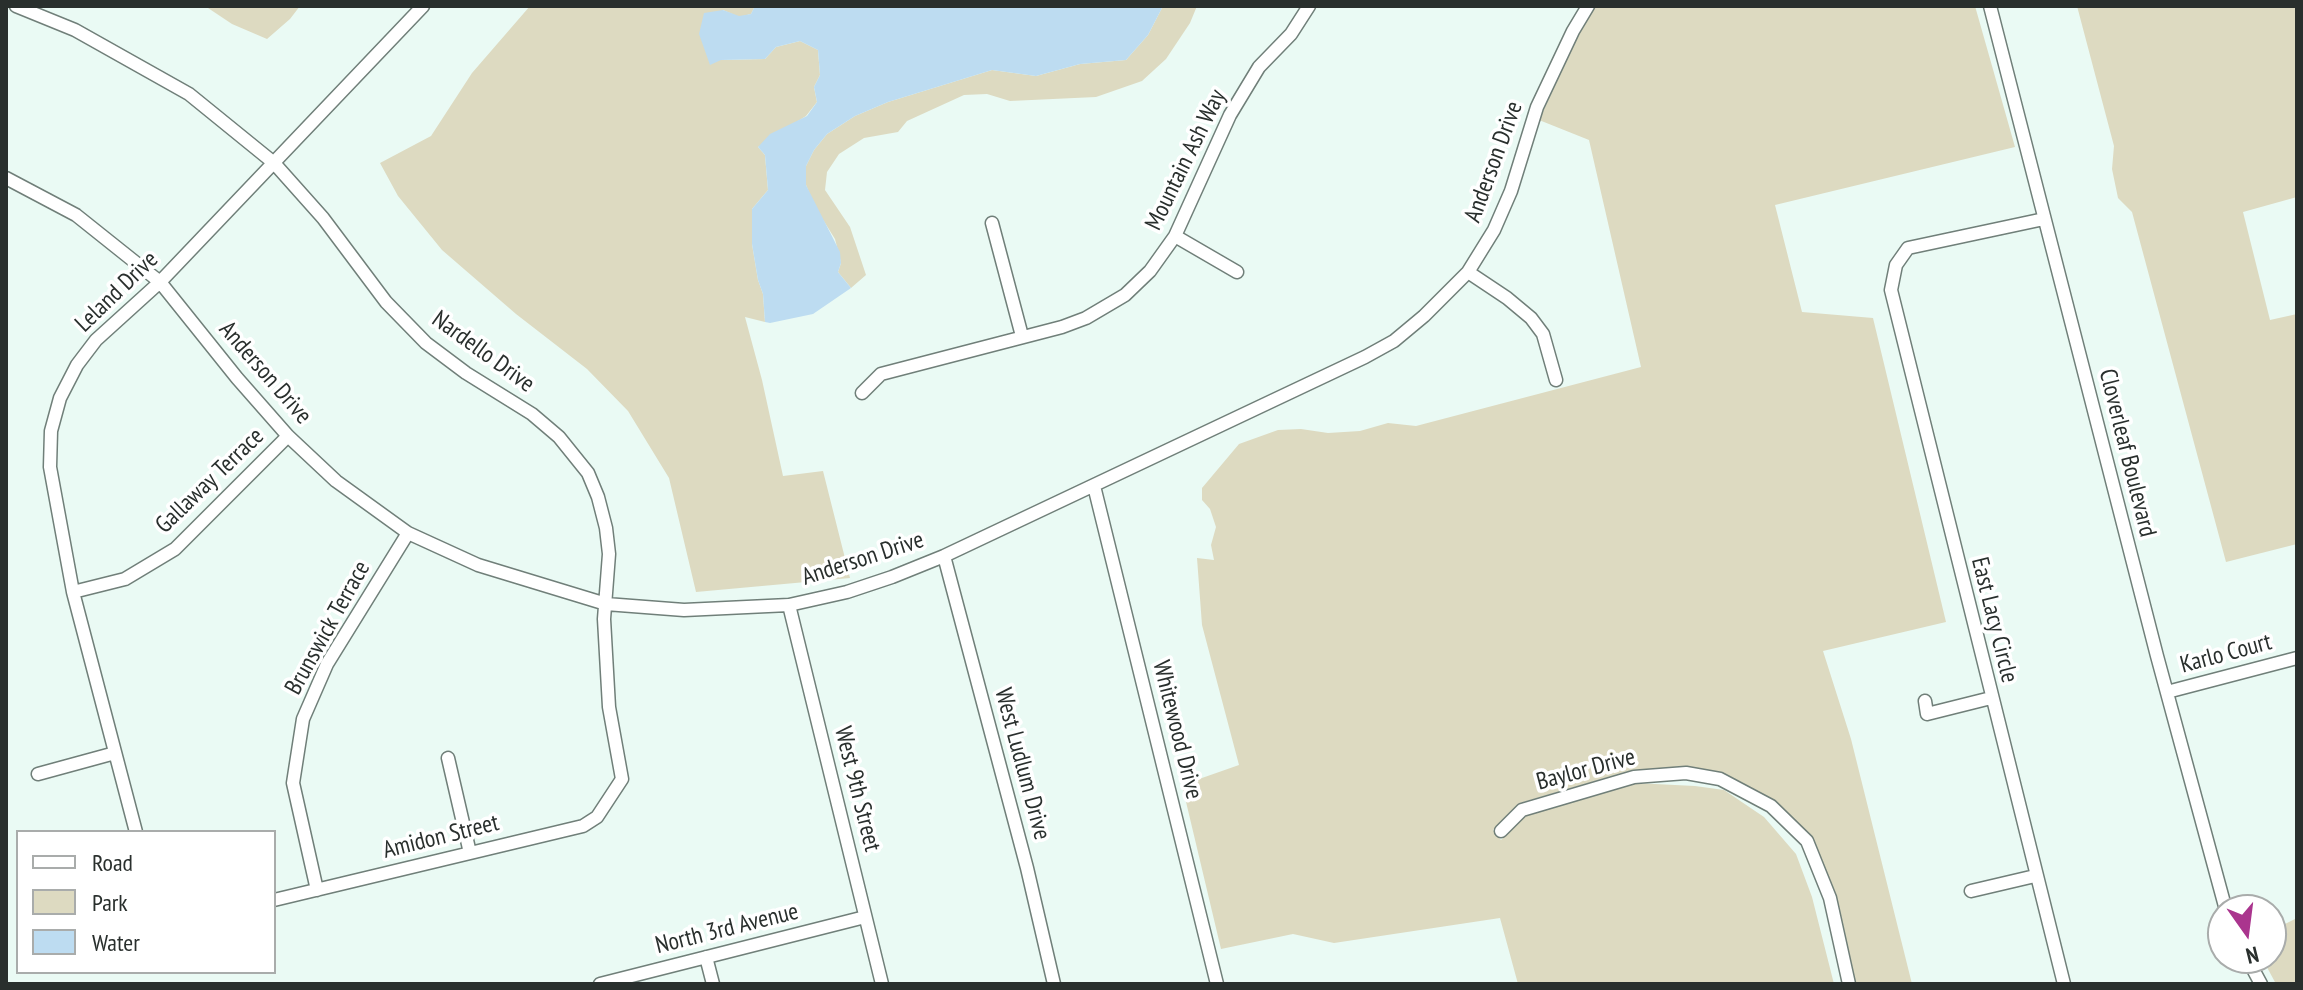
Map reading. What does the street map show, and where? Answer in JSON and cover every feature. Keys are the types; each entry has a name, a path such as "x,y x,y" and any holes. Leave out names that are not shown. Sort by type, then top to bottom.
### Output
{"street":[{"name":"Nardello Drive","path":"16,6 75,30 189,94 274,163 323,218 386,302 426,343 466,373 532,414 559,437 588,473 598,497 609,554 604,619 609,707 622,779 609,802"},
{"name":"Leland Drive","path":"135,830 73,592 50,467 51,431 60,398 77,365 96,340 160,282 423,6"},
{"name":"Mountain Ash Way","path":"862,393 881,374 1062,327 1106,308 1125,295 1150,271 1175,236 1230,115 1259,67 1300,22 1309,6"},
{"name":"Anderson Drive","path":"6,178 76,215 160,282 288,436 336,481 408,533 478,565 606,604 684,610 789,605 877,582 944,556 1394,341 1468,272 1494,230 1511,191 1537,107 1588,6"},
{"name":"Cloverleaf Boulevard","path":"1990,6 2222,894"},
{"name":"East Lacy Circle","path":"2044,219 1908,248 1896,265 1891,290 2064,984"},
{"path":"992,223 1022,336"},
{"path":"1175,236 1237,272"},
{"path":"1468,272 1531,318 1543,334 1556,380"},
{"name":"Gallaway Terrace","path":"73,592 125,579 175,549 288,436"},
{"name":"Whitewood Drive","path":"1094,486 1217,984"},
{"name":"Brunswick Terrace","path":"317,890 293,783 303,719 327,664 408,533"},
{"name":"West Ludlum Drive","path":"944,556 1027,868 1054,984"},
{"name":"West 9th Street","path":"789,605 882,984"},
{"name":"Karlo Court","path":"2167,692 2297,658"},
{"path":"1925,701 1927,714 1991,698"},
{"path":"38,774 115,753"},
{"path":"448,758 470,853"},
{"name":"Baylor Drive","path":"1501,831 1522,810 1634,777 1686,773 1720,779 1771,806 1807,841 1830,898 1849,984"},
{"name":"Amidon Street","path":"276,900 583,826 597,817 609,802"},
{"path":"1971,891 2035,876"},
{"name":"North 3rd Avenue","path":"600,984 865,917"},
{"path":"706,957 713,984"}],"green space":[{"path":"205,6 300,6 267,39 232,24"},
{"path":"530,6 755,6 751,14 739,17 723,10 721,60 765,59 776,47 800,41 818,50 820,75 814,87 817,102 806,116 758,147 765,155 768,190 752,209 752,244 763,294 765,322 745,317 783,476 823,471 850,578 696,592 669,478 628,411 587,369 516,314 442,250 398,196 380,163 431,136 472,73"},
{"path":"1163,6 1197,6 1190,23 1166,59 1142,81 1096,97 1010,101 987,94 964,95 907,121 898,132 864,138 839,154 827,172 825,190 850,227 866,275 851,288 838,272 841,263 835,239 815,207 806,185 806,166 827,134 855,116 888,102 992,70 1036,76 1080,64 1126,60 1148,35"},
{"path":"1596,6 1975,6 2015,147 1775,205 1802,312 1873,318 1946,622 1823,651 1851,739 1912,984 1846,984 1823,894 1806,848 1771,807 1694,772 1632,770 1520,803 1493,830 1501,840 1525,816 1635,783 1724,790 1764,817 1796,854 1812,897 1834,984 1518,984 1500,918 1334,943 1293,934 1221,949 1182,785 1239,765 1202,625 1197,558 1214,560 1211,545 1216,527 1210,509 1202,500 1202,488 1239,444 1278,430 1328,433 1360,431 1388,423 1416,426 1641,367 1589,140 1539,120 1578,35"},
{"path":"2077,6 2297,6 2297,197 2243,212 2270,320 2297,314 2297,544 2226,562 2132,212 2118,198 2112,169 2114,146"},
{"path":"2297,918 2297,984 2276,984 2271,974 2287,974 2287,923"}],"water":[{"path":"755,6 1163,6 1148,35 1126,60 1080,64 1036,76 992,70 888,102 855,116 827,134 806,166 806,185 840,252 838,272 851,288 813,314 770,323 765,322 763,294 752,244 752,209 768,190 765,155 758,147 770,134 807,116 817,102 814,87 820,75 818,50 800,41 776,47 765,59 721,60 710,65 699,34 704,13 723,10 739,16 751,14"}]}
